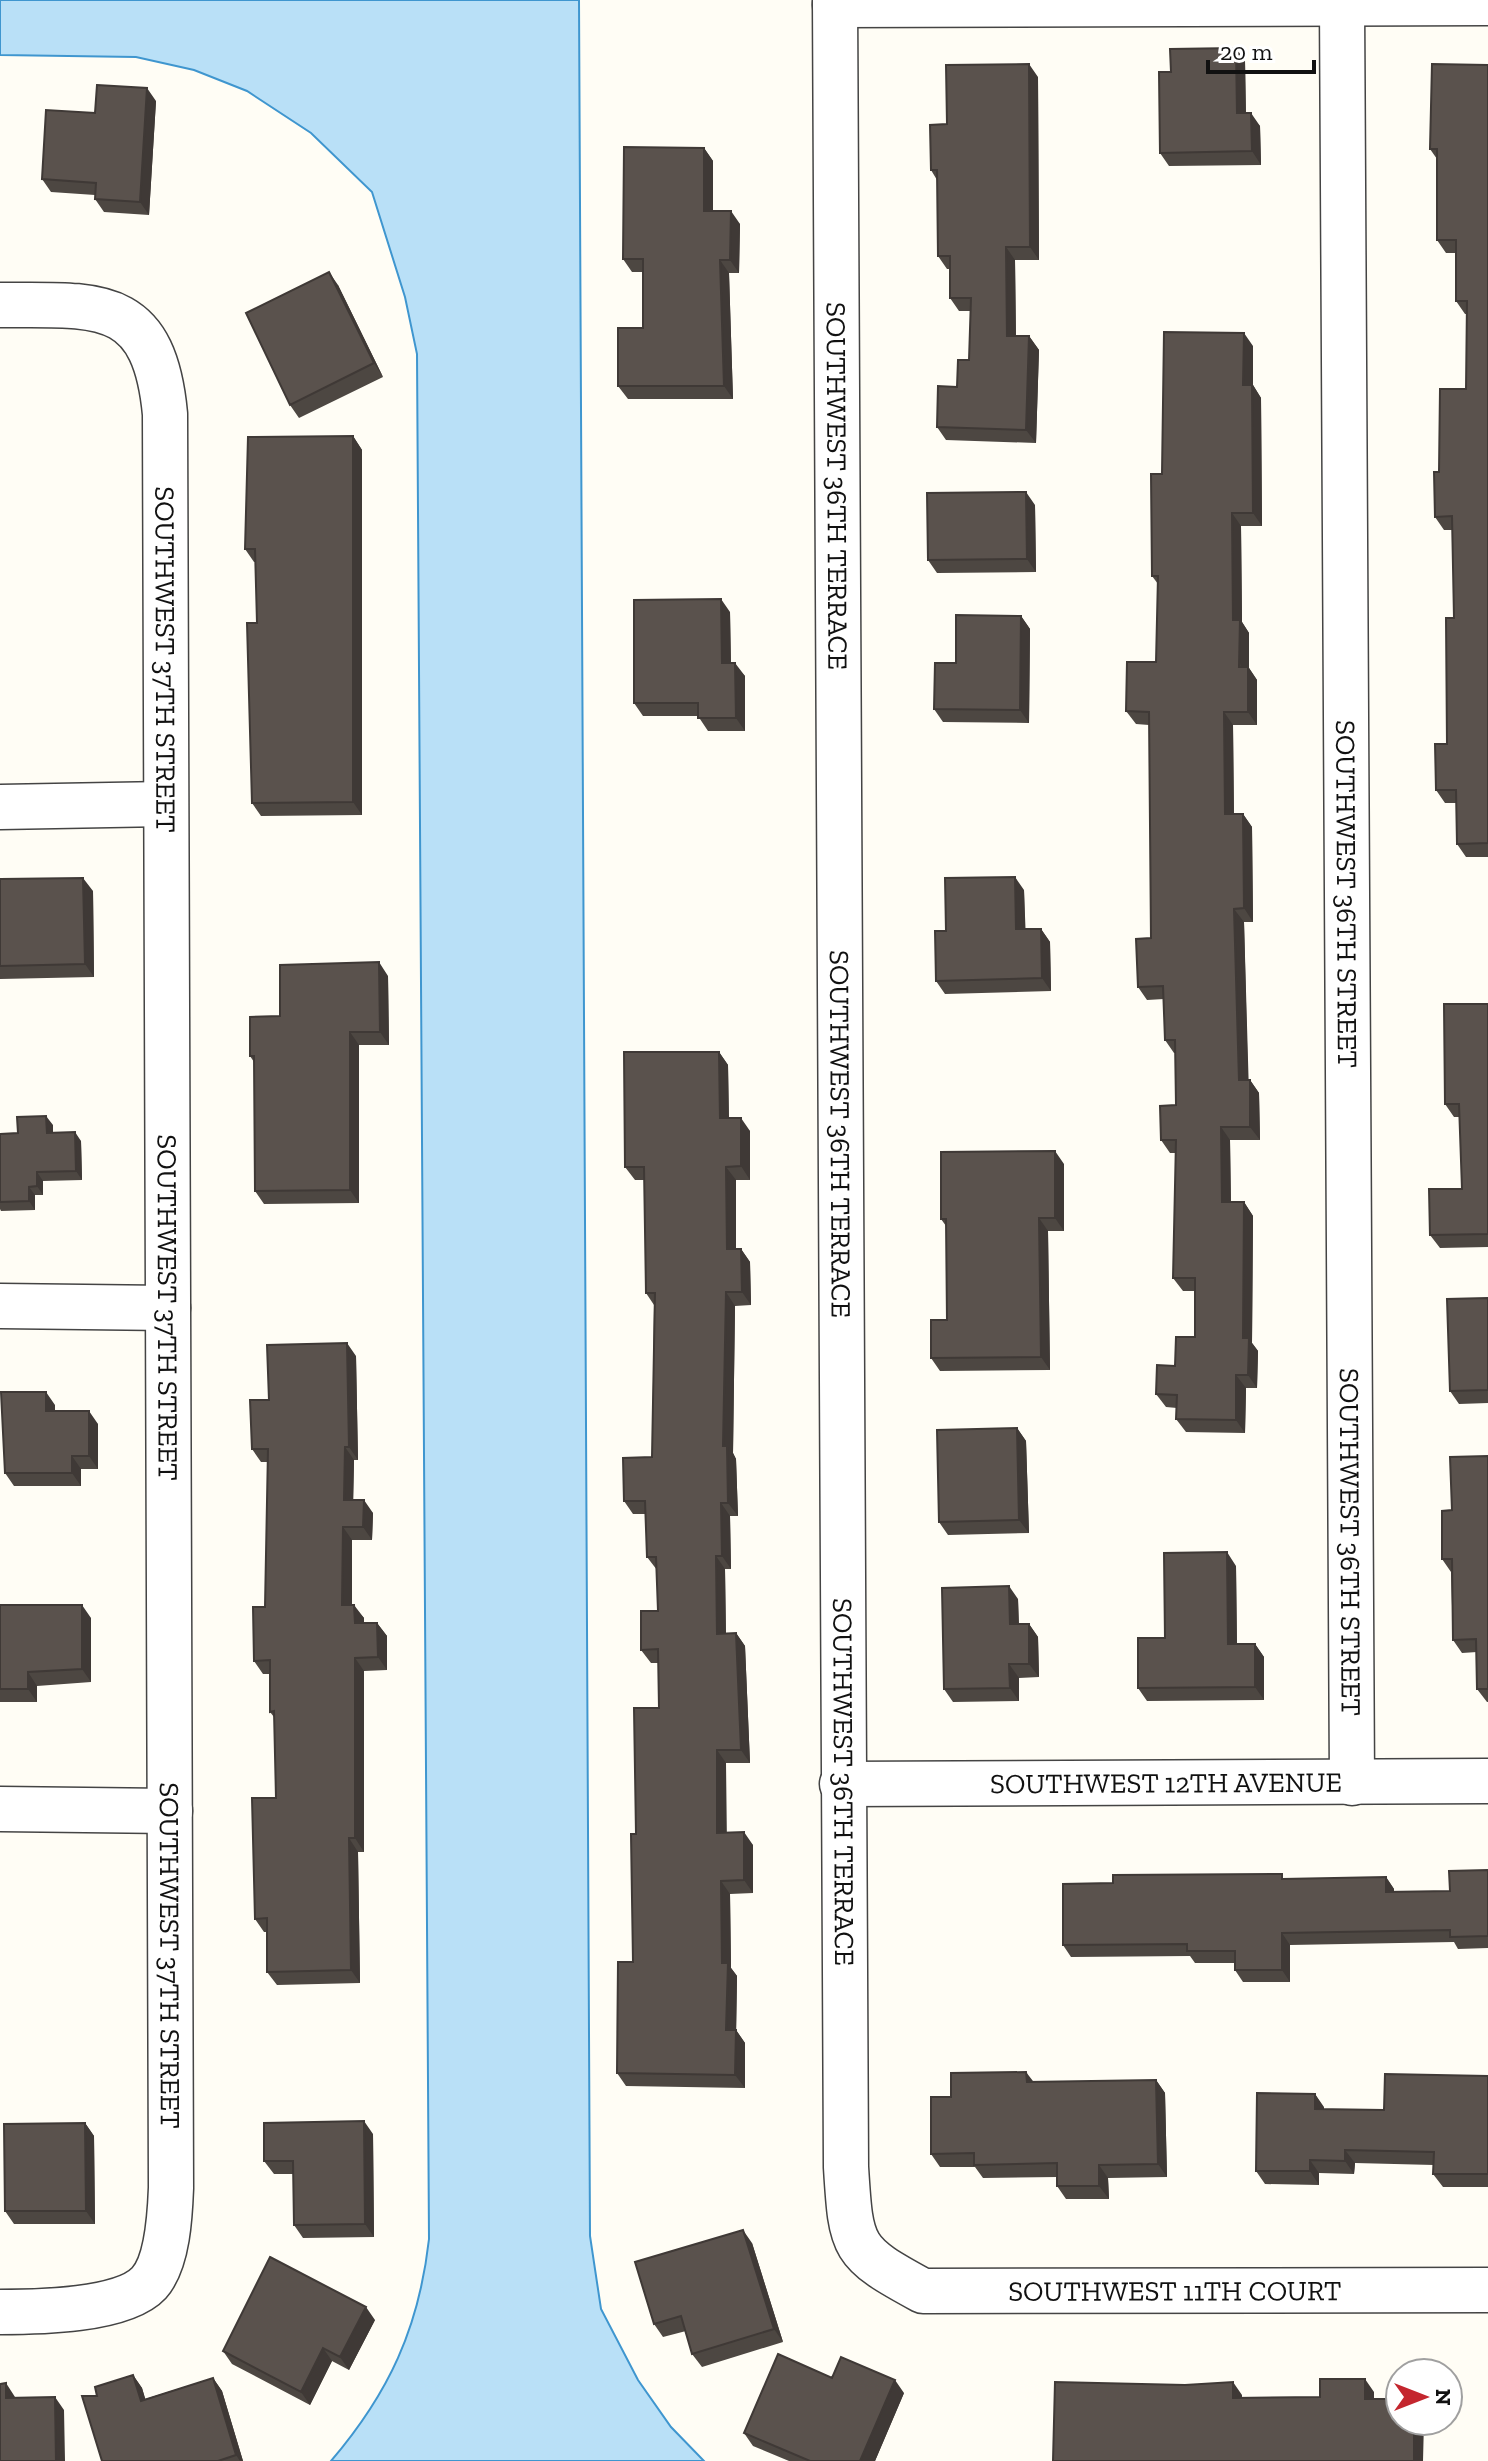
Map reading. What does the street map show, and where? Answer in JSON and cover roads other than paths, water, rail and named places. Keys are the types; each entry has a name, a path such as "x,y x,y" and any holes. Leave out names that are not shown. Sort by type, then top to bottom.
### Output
{"street":[{"path":"835,3 1488,3"},
{"name":"SOUTHWEST 36TH TERRACE","path":"835,3 846,2167 850,2227 870,2262"},
{"name":"SOUTHWEST 36TH STREET","path":"1342,4 1352,1783"},
{"name":"SOUTHWEST 37TH STREET","path":"0,305 107,310 142,334 161,377 165,414 170,1811 170,2234 149,2283 113,2303 0,2312"},
{"path":"0,807 165,804"},
{"path":"0,1306 168,1308"},
{"name":"SOUTHWEST 12TH AVENUE","path":"842,1784 1488,1781"},
{"path":"0,1809 170,1811"},
{"name":"SOUTHWEST 11TH COURT","path":"870,2262 923,2291 963,2294 1488,2290"}],"water":[{"path":"0,0 579,0 590,2236 601,2309 638,2380 671,2427 704,2461 331,2461 369,2410 398,2358 418,2302 429,2239 417,354 405,297 372,192 311,133 247,91 194,70 136,57 0,55"}]}
